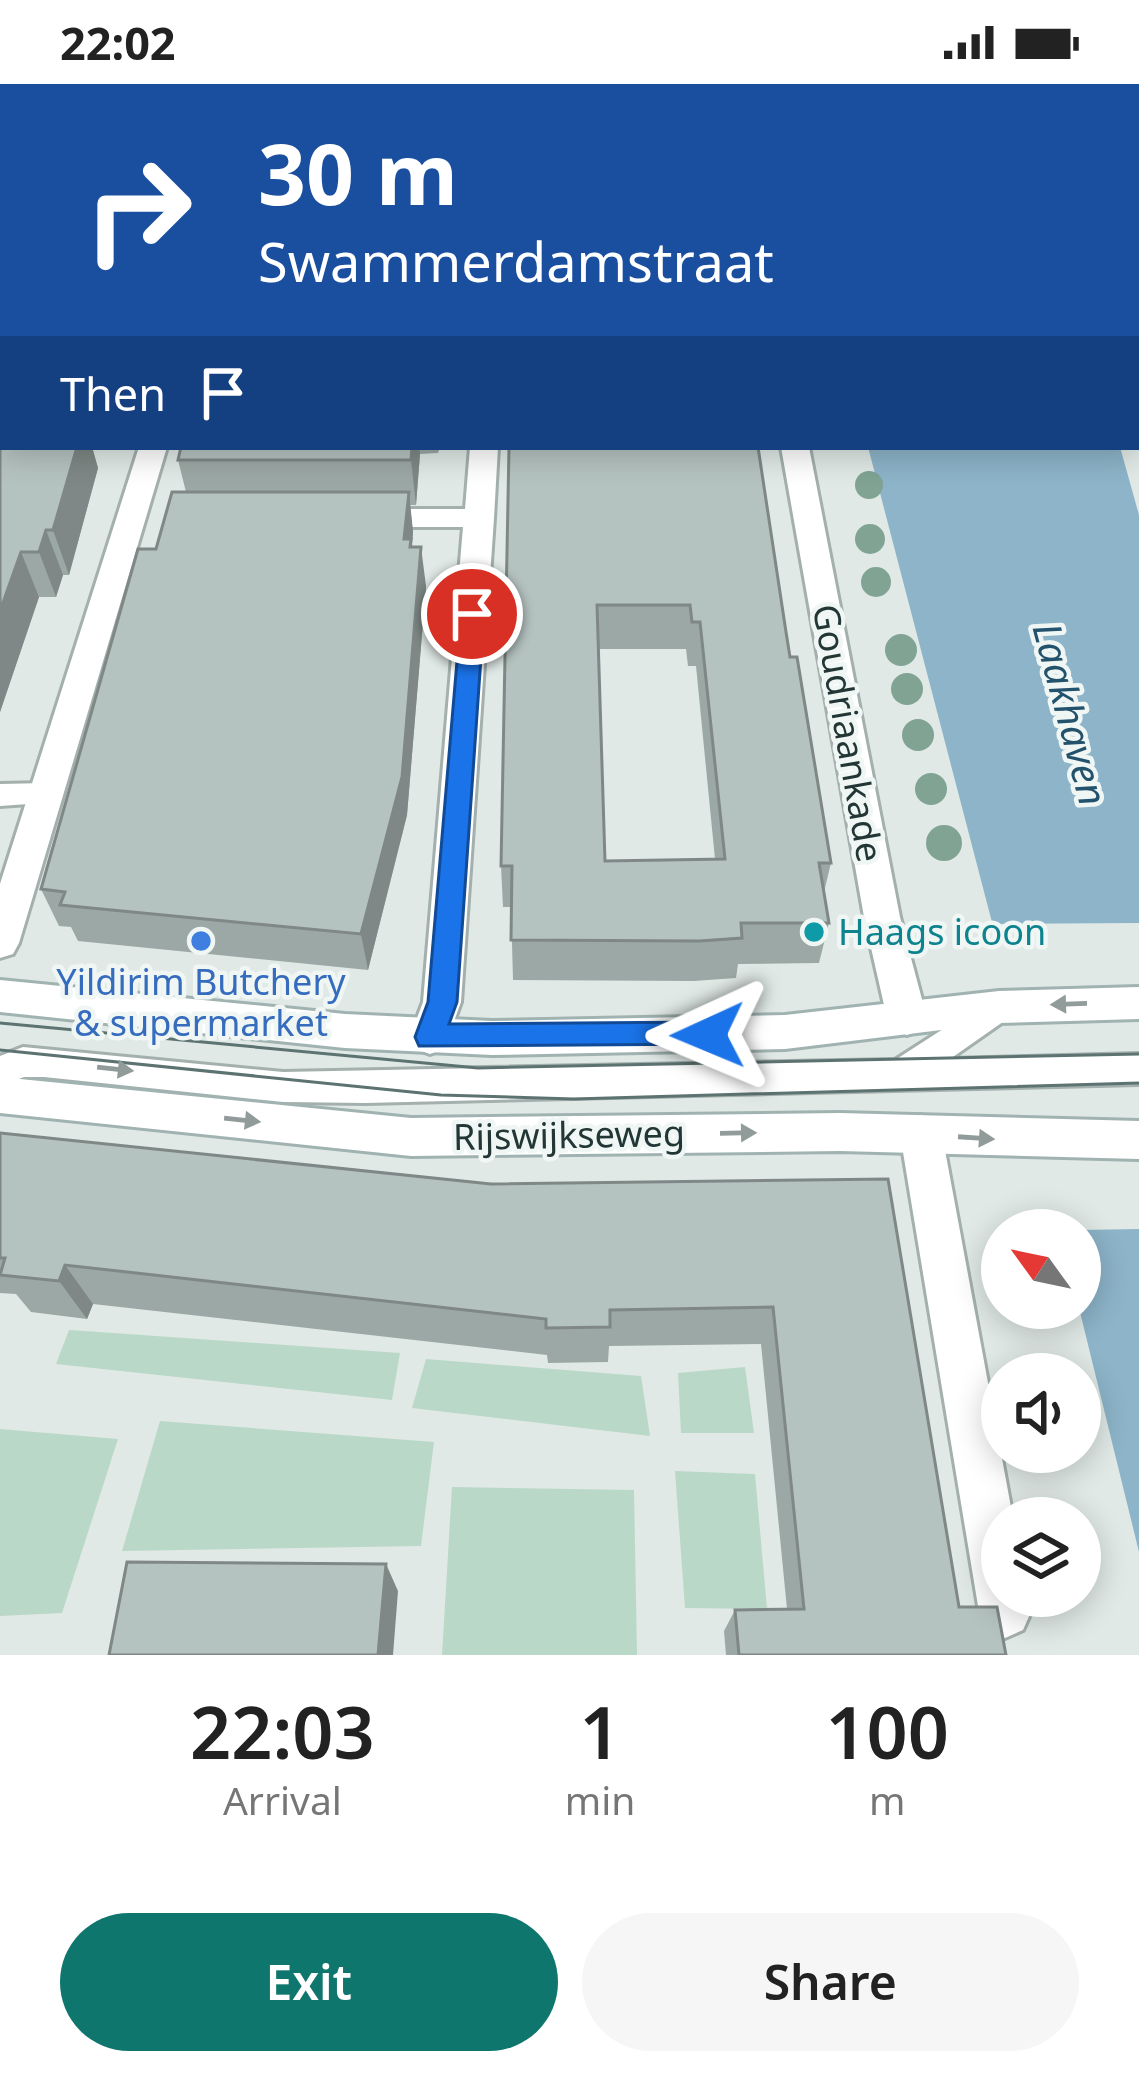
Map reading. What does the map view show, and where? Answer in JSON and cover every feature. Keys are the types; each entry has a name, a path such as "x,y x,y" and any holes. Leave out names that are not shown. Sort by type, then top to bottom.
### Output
{"street":[{"path":"0,943 142,518 153,450"},
{"path":"430,1037 442,1002 484,450"},
{"name":"Goudriaankade","path":"796,450 882,917 907,1018"},
{"path":"340,518 480,518"},
{"path":"0,996 430,1037 743,1034 999,1007 1139,1003"},
{"name":"Rijswijkseweg","path":"0,1095 411,1137 921,1134 1032,1141 1139,1140"},
{"path":"921,1134 985,1497"}],"lane":[{"path":"0,795 47,794"},
{"path":"900,1075 999,1007"},
{"name":"Rijswijkseweg","path":"430,1037 450,1066 472,1083"},
{"name":"Rijswijkseweg","path":"0,1071 23,1062 44,1062 283,1087 1139,1069"}],"green space":[{"path":"69,1330 400,1353 392,1400 56,1364"},
{"path":"426,1359 641,1376 650,1436 412,1408"},
{"path":"745,1367 754,1433 681,1433 678,1373"},
{"path":"160,1421 434,1442 421,1546 122,1551"},
{"path":"0,1429 118,1439 62,1613 0,1616"},
{"path":"675,1471 755,1474 767,1609 685,1608"},
{"path":"452,1487 634,1490 637,1655 442,1655"}],"water":[{"name":"Laakhaven","path":"869,450 1121,450 1139,515 1139,1102 1087,929 994,930"},
{"path":"1139,1229 1139,1552 1101,1397 1101,1353 1090,1353 1084,1329 1101,1329 1101,1230"}],"pier":[{"path":"1139,923 1139,1108 1083,935 994,936 987,924"}],"building":[{"path":"0,450 76,450 53,530 46,530 39,552 21,552 0,611"},
{"path":"180,450 412,450 411,460 178,460"},
{"path":"509,450 758,450 790,657 797,657 831,863 819,863 829,923 741,923 742,938 699,941 511,940 512,866 501,866","holes":["597,605 690,605 692,622 700,622 725,859 605,861"]},
{"path":"172,492 409,492 404,539 411,539 410,547 421,547 402,777 361,934 60,905 65,892 41,889 138,549 156,549"},
{"path":"0,1133 491,1184 888,1179 959,1607 981,1607 981,1617 999,1617 1006,1655 739,1655 735,1610 804,1609 773,1307 610,1310 610,1327 546,1328 546,1319 65,1265 59,1281 0,1275 5,1258 0,1258"},
{"path":"127,1562 386,1564 378,1655 109,1655"}],"tram line":[{"path":"0,1023 478,1068 1139,1054"},
{"path":"0,1050 441,1095 574,1099 1139,1083"}],"place":[{"name":"Haags icoon","path":"814,932"},
{"name":"Yildirim Butchery & supermarket","path":"201,941"}],"route":[{"path":"472,614 442,1002 430,1037 708,1035"}]}
